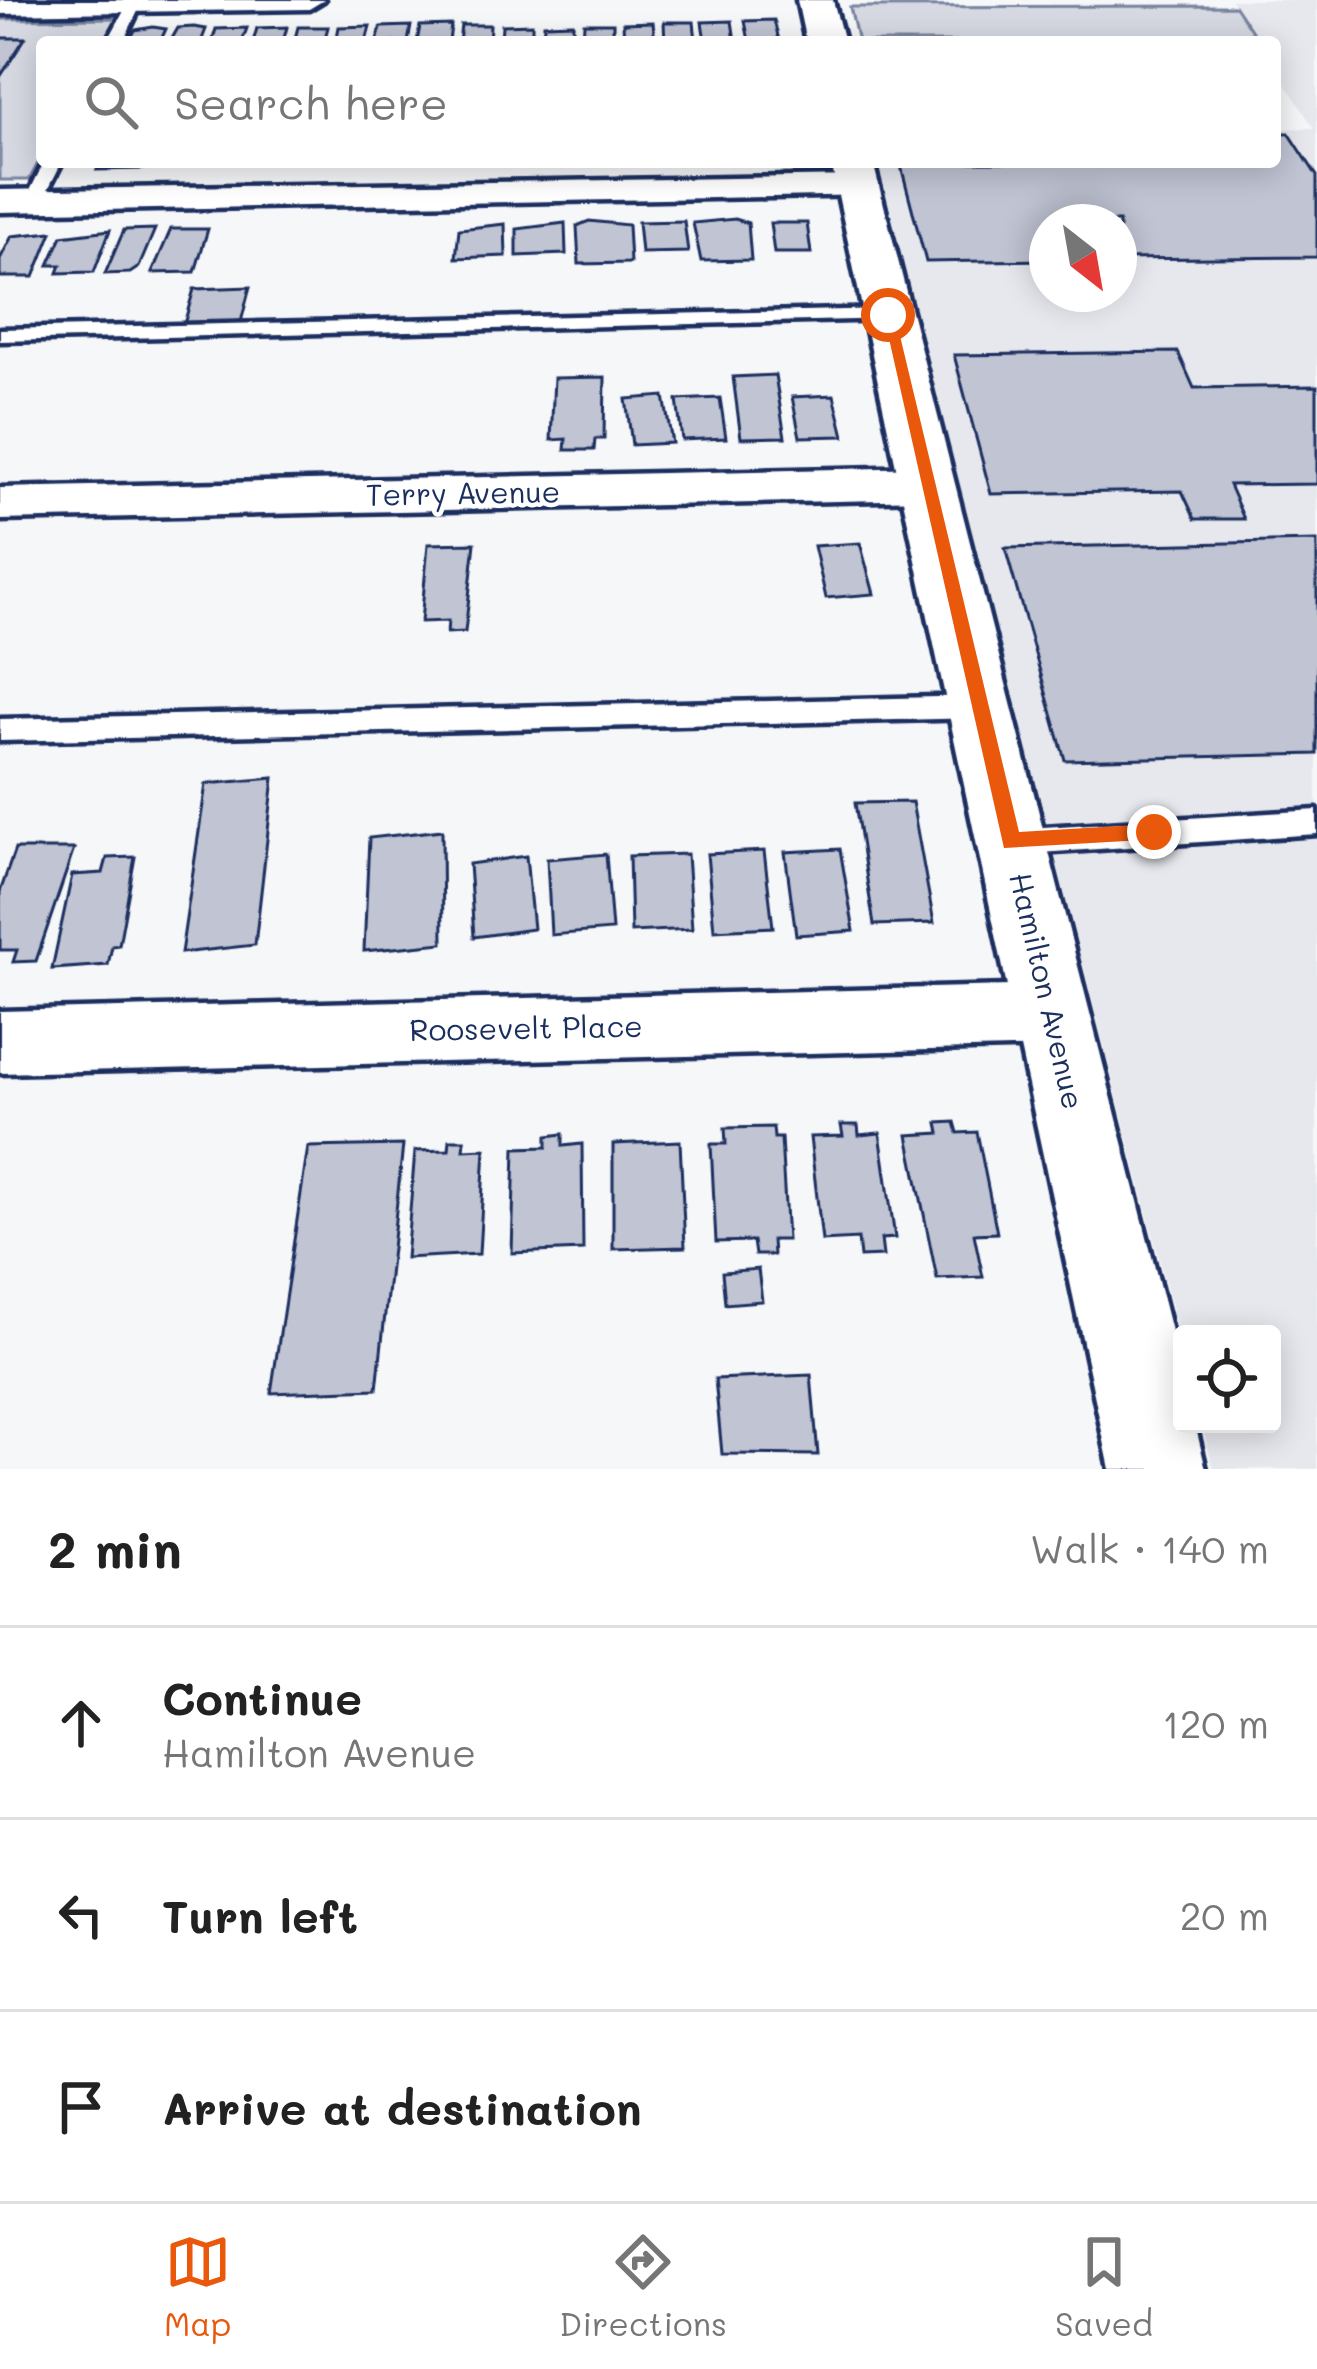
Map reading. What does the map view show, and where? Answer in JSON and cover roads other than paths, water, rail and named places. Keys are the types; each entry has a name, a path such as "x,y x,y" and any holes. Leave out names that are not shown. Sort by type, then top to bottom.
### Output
{"street":[{"path":"0,5 309,0"},
{"path":"815,0 824,36"},
{"path":"17,201 855,174"},
{"name":"Hamilton Avenue","path":"855,174 1158,1469"},
{"name":"Terry Avenue","path":"0,504 926,483"},
{"name":"Roosevelt Place","path":"0,1042 1052,1016"}],"lane":[{"path":"118,36 135,3"},
{"path":"17,201 47,168"},
{"path":"0,335 888,315"},
{"path":"0,730 979,707"},
{"path":"1011,842 1317,822"}]}
